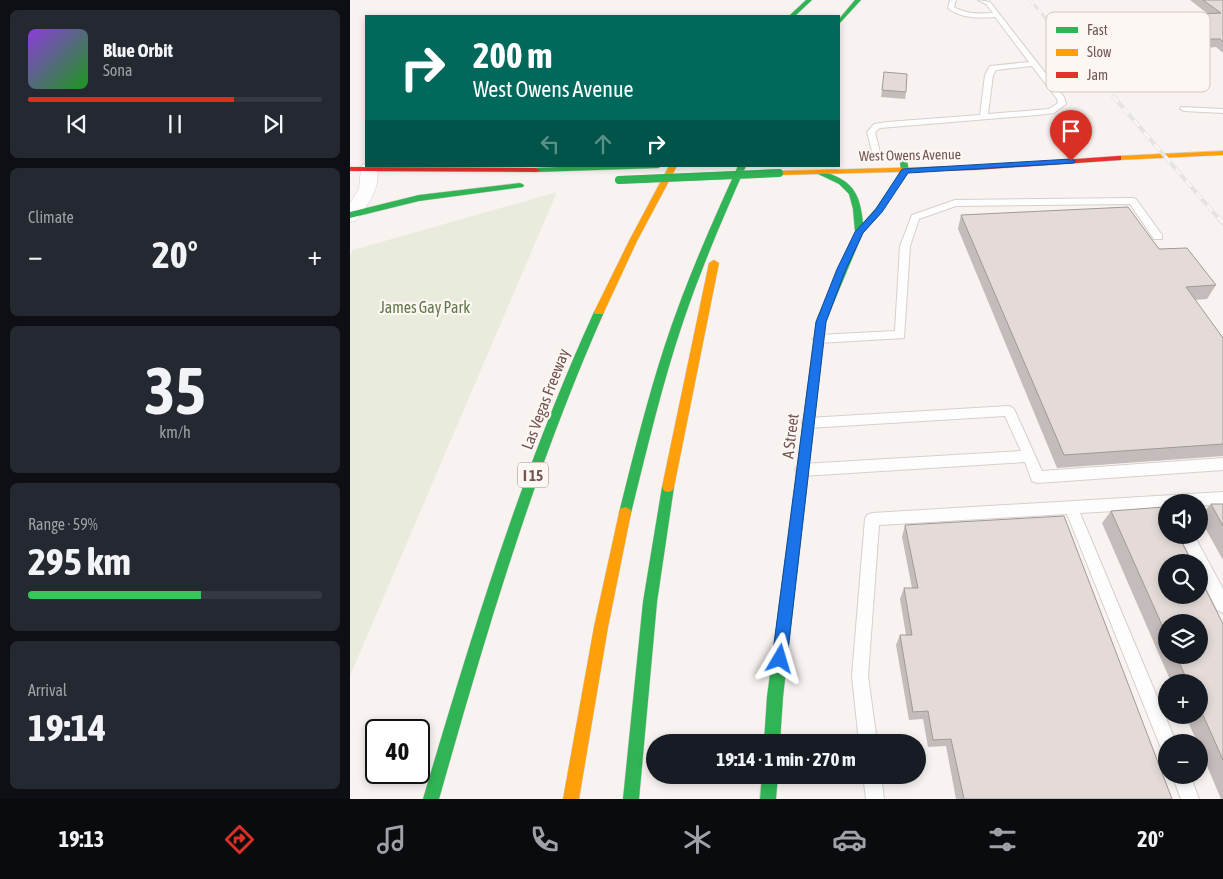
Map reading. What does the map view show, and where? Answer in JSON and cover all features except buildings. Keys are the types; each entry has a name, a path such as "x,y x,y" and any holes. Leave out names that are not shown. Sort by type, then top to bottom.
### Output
{"main road":[{"path":"793,15 809,0"},
{"path":"840,21 858,0"},
{"path":"1069,150 1223,143"},
{"name":"West Owens Avenue","path":"614,180 779,173 905,171 1223,153"},
{"path":"889,157 905,171"},
{"path":"350,169 539,170 643,167"},
{"name":"Las Vegas Freeway","path":"431,799 456,710 513,530 558,409 587,335 609,288 632,240 672,167"},
{"path":"571,799 604,618 641,447 670,344 685,301 742,167"},
{"name":"A Street","path":"773,734 775,696 821,322 859,232 879,210 905,171"},
{"path":"815,172 846,183 855,193 859,232"},
{"path":"350,215 419,198 528,184"},
{"path":"631,799 650,602 668,484 688,381 733,185"},
{"path":"768,799 769,784"}],"street":[{"path":"350,215 368,192 371,180 369,168"}],"lane":[{"path":"953,0 950,2 951,8 956,11 967,14 997,15"},
{"path":"981,0 988,3 1046,80"},
{"path":"984,116 989,74 993,68 1034,64"},
{"path":"889,157 871,132 878,126 984,116 1036,114 1059,108 1062,104 1055,92"},
{"path":"1184,109 1223,111"},
{"path":"818,339 900,335 905,246 915,217 954,203 1134,201 1158,237"},
{"path":"808,423 1009,411 1030,456 1036,477 1223,464"},
{"path":"802,470 1030,456"},
{"path":"1208,499 1223,498"},
{"path":"867,734 860,676 872,519 1158,503"},
{"path":"1071,507 1164,734"},
{"path":"1191,544 1223,605"},
{"path":"873,784 875,799"},
{"path":"1184,784 1190,799"}],"green space":[{"name":"James Gay Park","path":"557,192 350,676 350,255 353,250"}],"railway":[{"path":"1030,0 1046,18"},
{"path":"1110,92 1114,97"},
{"path":"1113,96 1219,219"},
{"path":"1218,217 1223,223"}],"traffic: fast":[{"path":"793,15 809,0"},
{"path":"840,21 858,0"},
{"path":"773,734 775,697 821,321 859,232 879,210 905,171 902,156"},
{"path":"536,170 628,167"},
{"path":"625,513 656,392 678,321 716,223 742,167"},
{"path":"619,180 779,173"},
{"path":"820,173 842,182 853,193 857,209 859,232"},
{"path":"350,215 419,198 520,185"},
{"path":"431,799 505,552 526,490 573,370 599,312"},
{"path":"631,799 650,602 668,487"},
{"path":"768,799 769,784"}],"traffic: slow":[{"path":"1118,158 1223,153"},
{"path":"599,312 633,241 672,167"},
{"path":"779,173 930,169"},
{"path":"668,487 714,263"},
{"path":"571,799 601,627 625,513"}],"traffic: jam":[{"path":"930,169 975,168 1118,158"},
{"path":"350,169 536,170"}],"route":[{"path":"780,659 821,322 859,232 879,210 905,171 1071,161"}]}
